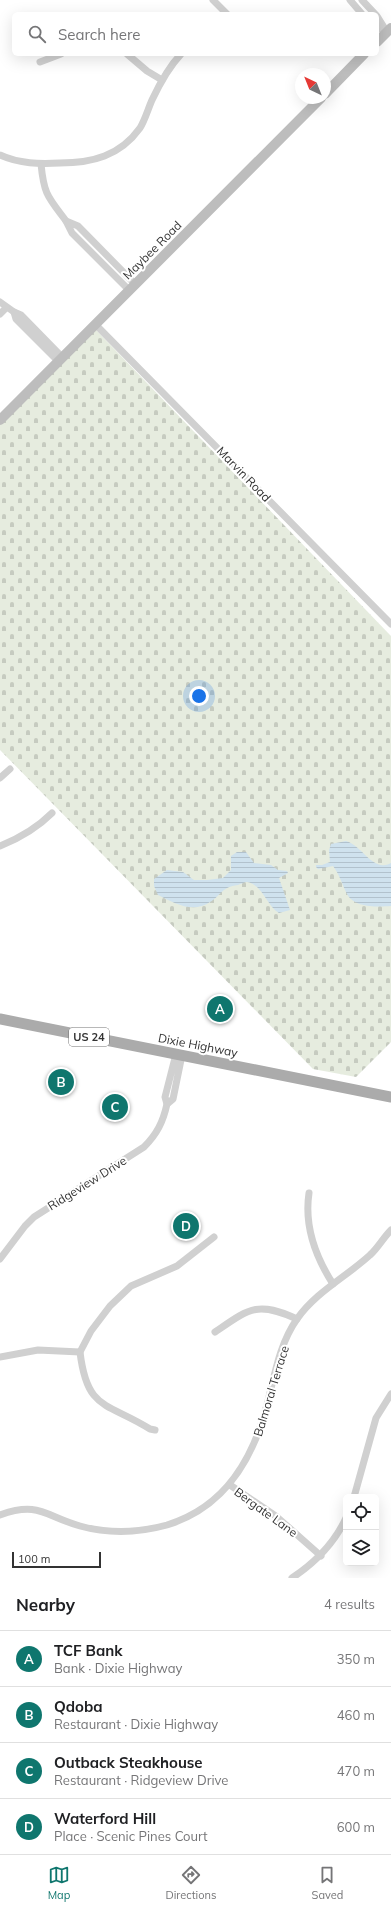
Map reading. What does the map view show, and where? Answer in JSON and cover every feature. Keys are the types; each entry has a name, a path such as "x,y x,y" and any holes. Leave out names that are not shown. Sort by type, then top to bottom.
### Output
{"main road":[{"path":"379,40 390,31"},
{"path":"331,88 362,56"},
{"name":"Maybee Road","path":"0,420 315,104"},
{"name":"Dixie Highway","path":"0,1019 391,1097"}],"street":[{"path":"213,0 222,12"},
{"path":"356,1 361,12"},
{"path":"356,1 372,12"},
{"path":"379,18 390,31"},
{"path":"379,28 390,31"},
{"path":"40,62 56,56"},
{"path":"130,56 147,71 162,80"},
{"path":"0,155 22,162 41,164 78,163 106,156 120,149 140,127 162,80 179,56"},
{"path":"41,164 43,185 46,194 66,221 72,233 93,254 133,288"},
{"path":"66,221 78,226 133,288"},
{"path":"93,254 99,248"},
{"path":"0,302 6,308 21,315 34,333 61,360"},
{"path":"0,314 6,308"},
{"name":"Marvin Road","path":"96,325 391,624"},
{"path":"0,778 10,769"},
{"path":"0,846 25,835 52,813"},
{"name":"Ridgeview Drive","path":"1,1257 25,1226 34,1217 144,1147 151,1140 162,1123 167,1104 165,1097 179,1055"},
{"path":"309,1193 307,1206 311,1237 317,1256 333,1284"},
{"name":"Balmoral Terrace","path":"0,1515 22,1508 34,1508 80,1526 107,1532 137,1532 167,1525 192,1515 212,1501 230,1485 252,1450 262,1426 279,1357 297,1319 311,1303 370,1255 391,1230"},
{"path":"155,1430 150,1430 105,1406 96,1398 86,1384 80,1352 94,1327 110,1306 127,1290 148,1278 177,1266 214,1237"},
{"path":"215,1332 249,1311 257,1308 270,1308 297,1319"},
{"path":"0,1357 38,1350 80,1352"},
{"path":"355,1494 376,1418 391,1394"},
{"name":"Bergate Lane","path":"230,1485 277,1517 321,1556"},
{"path":"292,1578 321,1556 338,1534 343,1524"}],"green space":[{"path":"95,329 391,636 391,1042 356,1077 313,1069 0,750 0,424"}],"water":[{"path":"346,841 358,848 373,862 385,865 391,863 391,906 367,906 355,902 350,899 333,866 318,869 316,867 316,865 322,865 330,862 329,850 331,844"},
{"path":"237,852 246,852 254,863 271,865 278,870 287,871 288,873 279,878 290,910 279,913 257,887 247,882 225,889 210,902 197,907 177,904 158,895 154,886 154,879 167,870 183,872 194,880 223,878 231,870 231,856"}],"place":[{"name":"TCF Bank","path":"220,1009"},
{"name":"Qdoba","path":"61,1082"},
{"name":"Outback Steakhouse","path":"115,1107"},
{"name":"Waterford Hill","path":"186,1226"}]}
